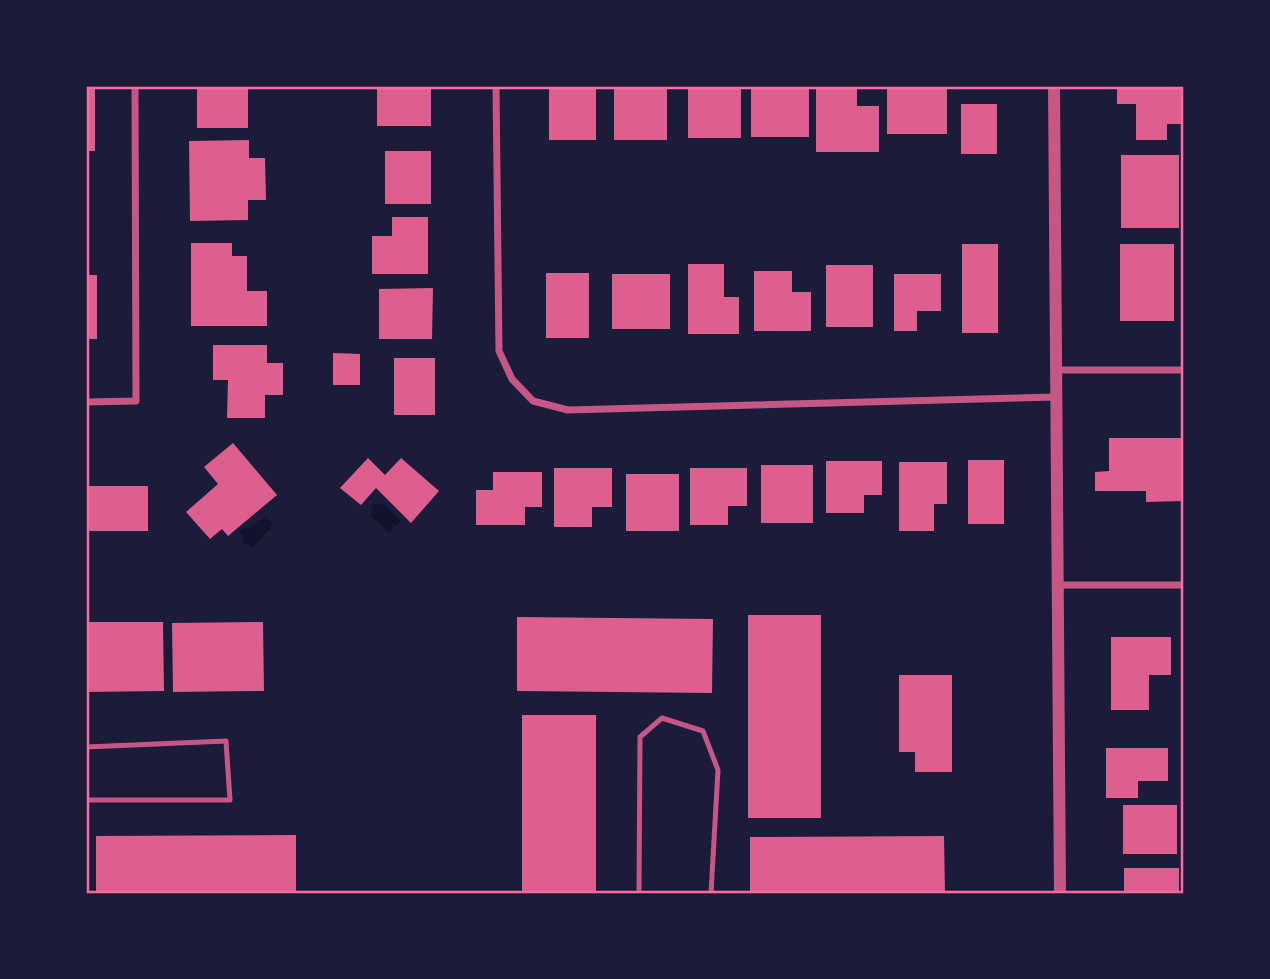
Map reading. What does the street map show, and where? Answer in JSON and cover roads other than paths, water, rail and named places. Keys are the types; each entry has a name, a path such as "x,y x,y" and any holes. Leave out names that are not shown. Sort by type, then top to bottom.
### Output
{"street":[{"path":"86,402 136,401 135,86"},
{"path":"496,86 499,351 512,379 533,401 568,410 1056,397"},
{"path":"1054,86 1060,893"},
{"path":"1055,370 1184,370"},
{"path":"1058,585 1184,585"}],"lane":[{"path":"639,893 640,737 662,718 703,731 718,770 712,893"},
{"path":"86,747 226,741 230,800 86,800"}]}
